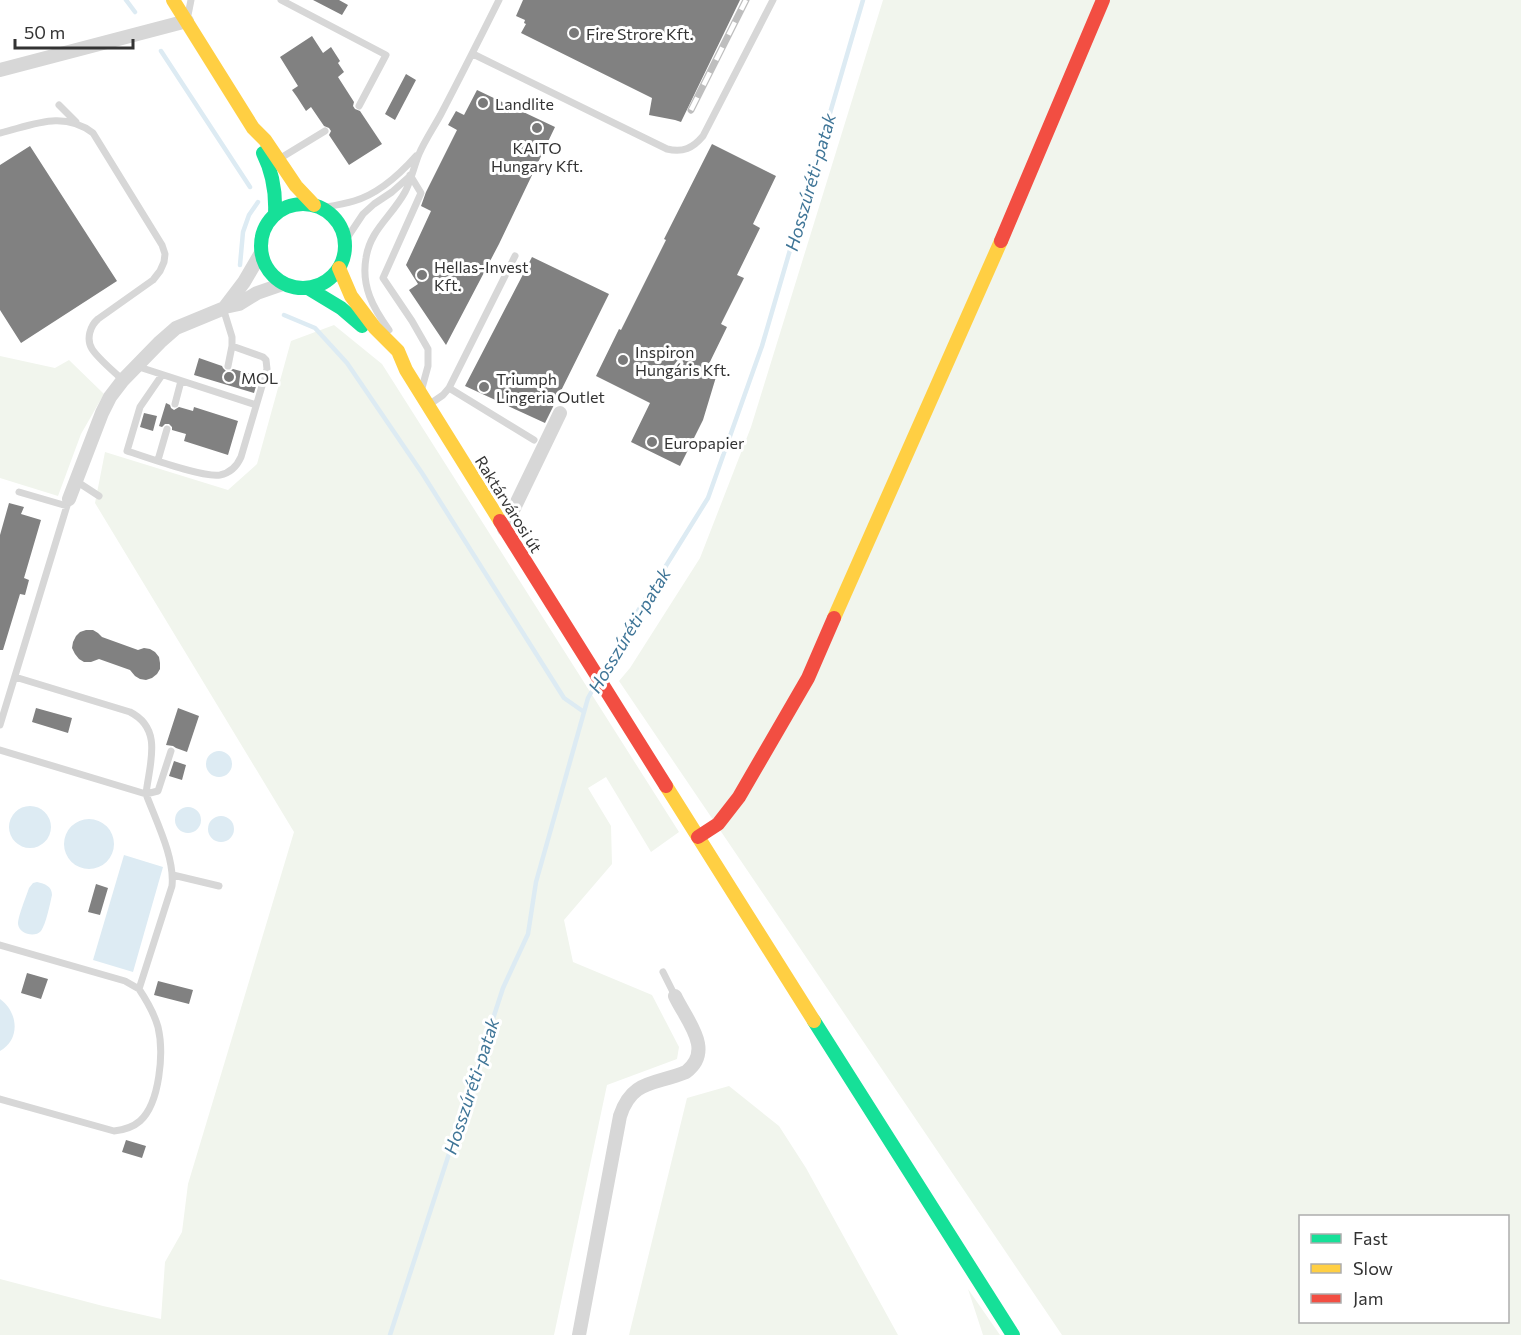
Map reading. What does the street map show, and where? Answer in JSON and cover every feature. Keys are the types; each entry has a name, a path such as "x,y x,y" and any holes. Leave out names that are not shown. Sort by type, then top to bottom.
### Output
{"street":[{"path":"173,0 253,128 273,174 276,196 275,214"},
{"path":"698,837 718,824 739,797 808,678 997,250 1103,0"},
{"path":"0,70 187,21"},
{"path":"253,128 265,140 296,186 334,218 343,233 344,255 339,268 322,284 308,288"},
{"path":"283,284 266,268 261,253 261,236 264,227 282,209 297,204 318,206"},
{"path":"223,308 244,282 261,253"},
{"name":"Raktárvárosi út","path":"339,268 358,307 398,351 406,370 504,529 1014,1335"},
{"path":"68,503 102,413 110,397 136,366 176,328 283,284"},
{"name":"Raktárvárosi út","path":"283,284 295,288 308,288 341,308 370,333 406,370"},
{"path":"504,529 561,413"},
{"path":"579,1335 624,1104 637,1089 692,1068 699,1054 696,1035 675,996"}],"lane":[{"path":"187,21 191,0"},
{"path":"281,0 386,55 359,106"},
{"path":"398,351 393,338 374,308 367,289 365,268 370,240 406,190 420,152 473,54 499,0"},
{"path":"473,54 667,149 687,149 693,147 703,136 773,0"},
{"path":"59,105 78,123 93,133 162,245 165,254 160,271 153,280 98,319 89,333 92,349 123,380"},
{"path":"0,133 53,120 78,123"},
{"path":"278,160 325,130"},
{"path":"318,206 356,201 370,194 420,152"},
{"path":"345,241 363,214 410,175"},
{"path":"410,175 421,193 383,278 428,349 424,399 443,395 449,388 515,256"},
{"path":"223,308 230,329 232,346 228,366"},
{"path":"162,375 140,407 127,451 208,475 228,472 236,466 241,457 267,369 266,360 263,357 232,346"},
{"path":"136,366 256,405"},
{"path":"175,404 181,381"},
{"path":"220,393 222,385"},
{"path":"449,388 534,440"},
{"path":"158,460 167,429"},
{"path":"76,481 99,496"},
{"path":"0,725 68,503 19,492"},
{"path":"15,677 130,712 141,719 148,729 152,742 146,795 171,862 173,875 172,886 139,989"},
{"path":"0,750 146,795 158,791 171,751"},
{"path":"173,875 219,886"},
{"path":"0,945 125,981 139,989 148,1001 158,1028 161,1062 159,1077 146,1114 129,1128 114,1131 0,1099"},
{"path":"663,972 675,996"}],"shaded area":[{"path":"883,0 1521,0 1521,1335 1062,1335 619,681 630,668 700,558 751,427"},
{"path":"334,325 382,364 679,832 651,852 606,777 588,788 611,826 612,864 564,920 573,962 652,995 679,1047 677,1059 607,1085 554,1335 0,1335 0,1279 161,1319 165,1262 182,1232 188,1184 294,832 95,503 105,452 228,490 257,464 291,341"},
{"path":"0,356 55,368 69,360 104,394 81,434 58,496 0,478"},
{"path":"219,751 228,755 232,764 228,773 219,777 210,773 206,764 210,755"},
{"path":"30,806 45,812 51,827 45,842 30,848 15,842 9,827 15,812"},
{"path":"188,807 197,811 201,820 197,829 188,833 179,829 175,820 179,811"},
{"path":"221,816 230,820 234,829 230,838 221,842 212,838 208,829 212,820"},
{"path":"89,819 98,821 109,830 114,844 112,853 103,864 89,869 80,867 69,858 64,844 66,835 75,824"},
{"path":"124,855 163,867 133,972 93,960"},
{"path":"37,882 49,887 52,895 43,928 38,933 31,934 21,930 18,921 29,888"},
{"path":"0,999 11,1011 15,1025 11,1040 0,1051"},
{"path":"729,1086 779,1126 806,1168 898,1335 629,1335 687,1098"},
{"path":"968,1289 1000,1335 983,1335"}],"building":[{"path":"313,0 339,0 348,5 342,15"},
{"path":"523,0 740,0 681,122 649,115 652,98 521,33 526,24 525,20 516,16"},
{"path":"312,36 323,53 331,47 344,72 338,77 354,102 353,106 360,111 382,144 349,165 329,135 331,131 329,128 324,126 311,107 306,111 292,90 298,86 280,57"},
{"path":"406,74 416,80 395,120 385,114"},
{"path":"477,90 555,127 499,244 446,345 409,290 418,284 406,265 431,211 421,206 426,192 457,130 448,125 456,111 464,115"},
{"path":"712,144 776,176 753,224 760,228 737,275 744,278 721,324 727,327 705,372 716,377 703,420 680,466 631,442 650,403 596,376"},
{"path":"30,146 117,281 21,343 0,310 0,165"},
{"path":"532,257 609,294 545,423 465,386"},
{"path":"199,358 222,366 226,371 233,369 259,376 254,393 194,375"},
{"path":"166,403 174,410 179,407 193,411 194,407 238,421 228,455 184,441 186,434 172,430 169,424 159,426"},
{"path":"144,413 157,416 153,431 140,427"},
{"path":"9,503 24,507 21,514 41,520 24,578 29,580 25,595 20,594 3,650 0,650 0,535"},
{"path":"86,630 93,630 102,637 138,650 150,649 159,657 160,669 152,678 146,680 135,676 130,670 99,659 84,662 79,659 72,648 76,636"},
{"path":"36,708 72,718 68,733 32,722"},
{"path":"178,708 199,716 187,752 166,745"},
{"path":"174,761 186,765 182,780 169,776"},
{"path":"96,884 108,888 100,915 88,912"},
{"path":"27,973 48,979 41,999 21,993"},
{"path":"158,981 193,990 189,1004 154,995"},
{"path":"126,1140 146,1146 142,1158 122,1152"}],"waterway":[{"path":"126,0 135,12"},
{"name":"Hosszúréti-patak","path":"601,674 708,498 762,346 863,0"},
{"path":"161,51 250,187"},
{"path":"240,265 243,232 249,215 258,202"},
{"path":"284,315 315,328 347,363 422,473 564,698 584,712"},
{"name":"Hosszúréti-patak","path":"390,1335 503,988 528,934 536,882 588,698 596,684"}],"railway":[{"path":"691,110 746,0"}],"traffic: fast":[{"path":"263,153 273,183 275,214"},
{"path":"295,204 311,204 327,211 338,222 345,238 345,246 342,262 333,276 311,288 295,288 279,281 268,270 261,254 261,238 268,222 279,211 295,204"},
{"path":"308,288 341,308 362,326"},
{"path":"814,1021 1013,1335"}],"traffic: slow":[{"path":"173,0 253,128 265,140 296,186 314,205"},
{"path":"834,618 1001,241"},
{"path":"339,268 351,296 375,328 398,351 406,370 500,521"},
{"path":"666,786 814,1021"}],"traffic: jam":[{"path":"1001,241 1103,0"},
{"path":"500,521 666,786"},
{"path":"698,837 718,824 739,797 808,678 834,618"}],"place":[{"name":"Fire Strore Kft.","path":"574,33"},
{"name":"Landlite","path":"483,103"},
{"name":"KAITO Hungary Kft.","path":"537,128"},
{"name":"Hellas-Invest Kft.","path":"422,275"},
{"name":"Inspiron Hungáris Kft.","path":"623,360"},
{"name":"MOL","path":"229,377"},
{"name":"Triumph Lingeria Outlet","path":"484,387"},
{"name":"Europapier","path":"652,442"}]}
